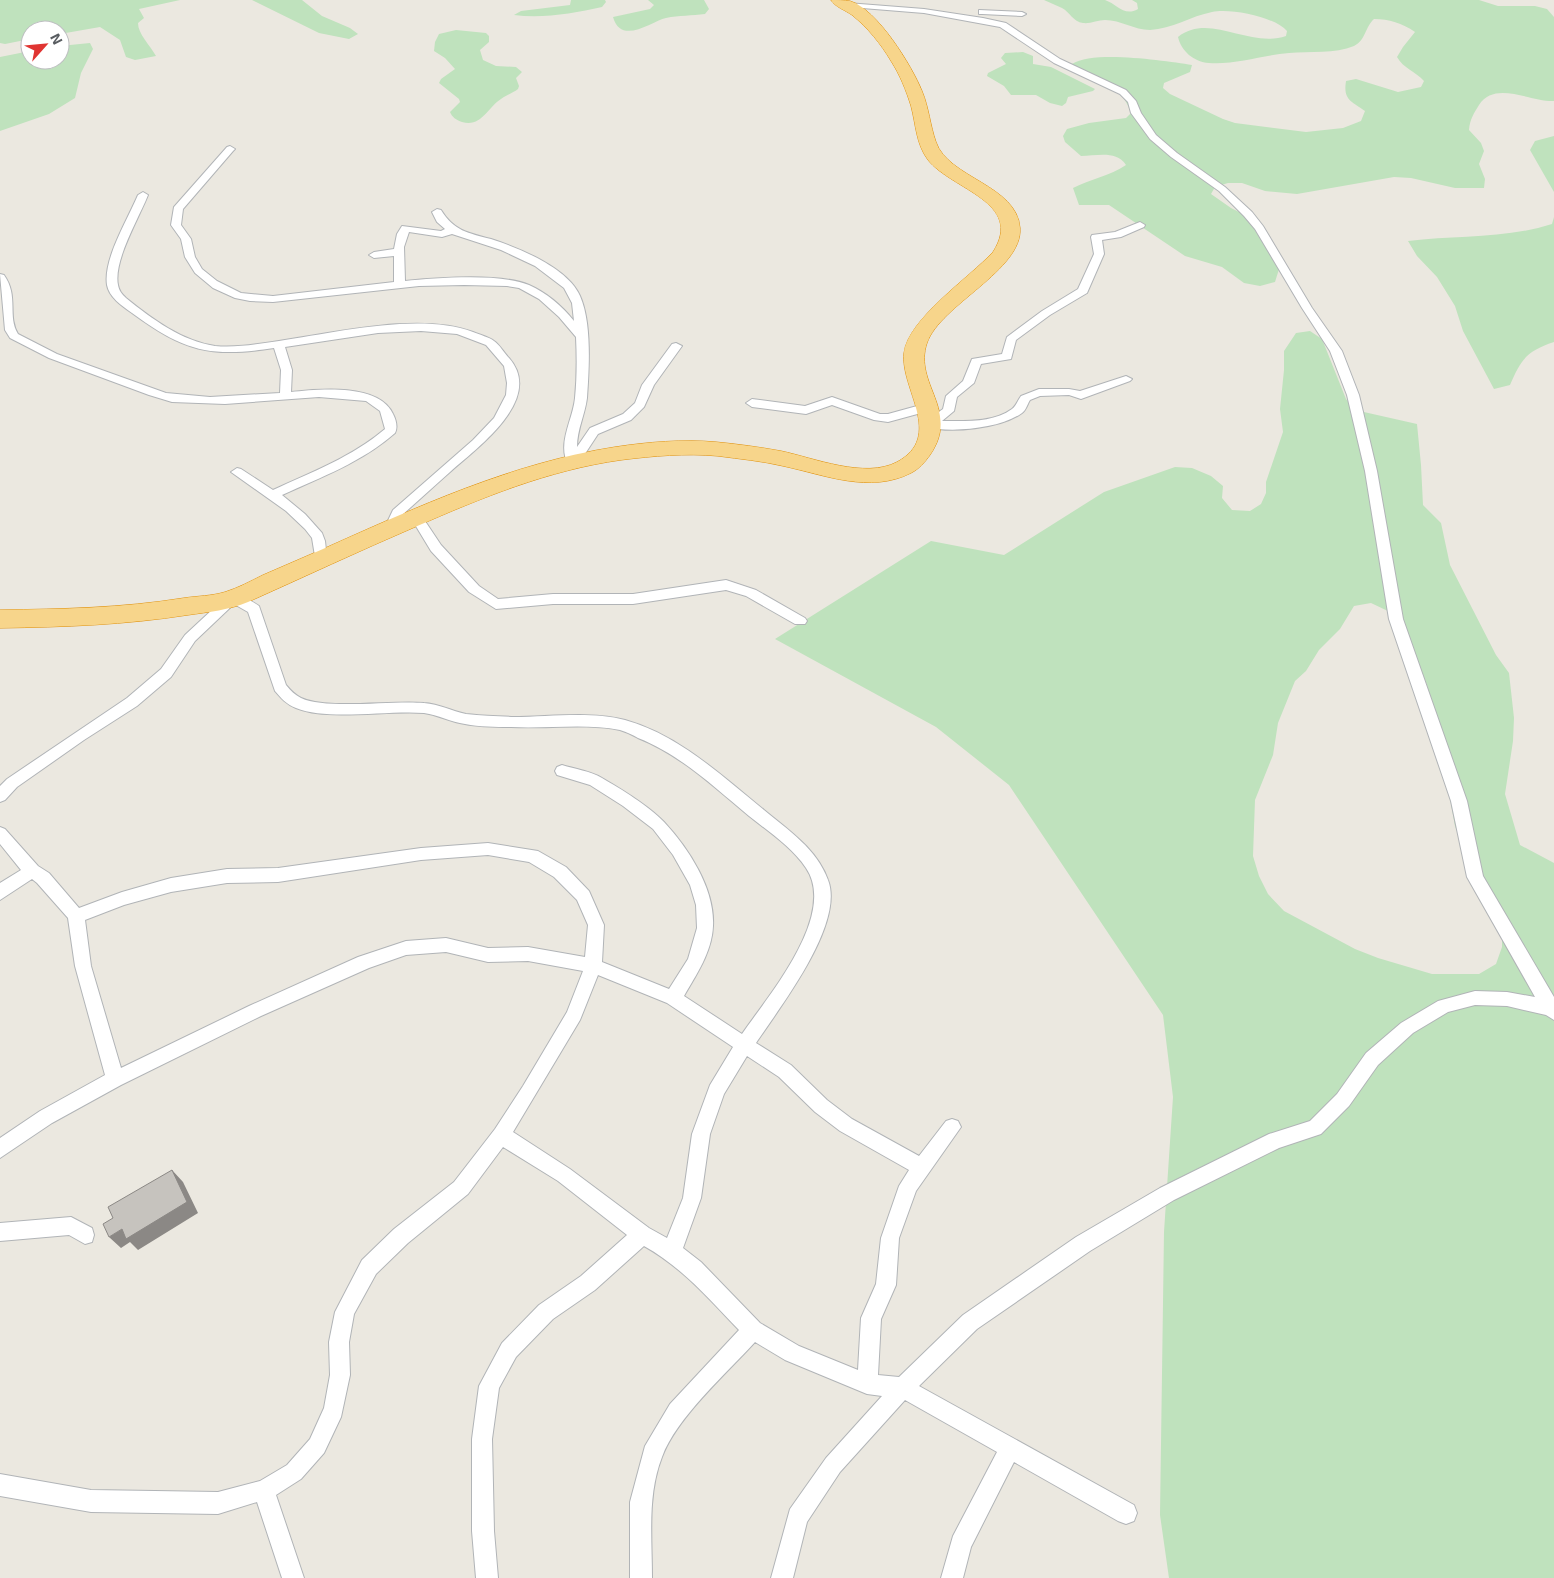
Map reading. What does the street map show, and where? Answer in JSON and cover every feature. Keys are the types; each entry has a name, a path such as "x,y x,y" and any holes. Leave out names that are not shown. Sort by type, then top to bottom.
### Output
{"highway":[{"path":"0,619 113,616 232,599 416,518 523,476 615,454 712,449 769,456 860,475 882,475 899,470 916,460 926,446 929,416 912,362 919,337 942,309 998,260 1009,244 1011,228 1006,213 988,194 947,168 935,157 928,144 918,102 902,66 869,19 844,3"}],"street":[{"path":"844,3 924,11 1003,25 1057,62 1123,92 1132,101 1136,112 1153,137 1174,155 1222,189 1248,214 1259,228 1307,308 1336,351 1353,395 1371,470 1396,619 1459,801 1475,877 1552,1010"},
{"path":"924,11 1022,14"},
{"path":"230,149 178,209 176,225 187,241 187,251 191,261 202,274 231,295 252,299 275,300 399,283 466,281 517,285 526,287 544,297 561,312 580,335"},
{"path":"143,195 121,244 112,284 118,296 160,329 187,343 224,350 278,345 363,331 426,328 452,331 480,338 492,344 502,353 514,382 512,397 504,412 483,438 397,513 390,529"},
{"path":"437,212 443,223 453,230 493,244 536,271 567,283 575,295 580,335 580,407 574,422 571,442 572,464"},
{"path":"752,403 806,410 832,401 878,417 888,418 929,416 948,411 952,396 968,383 976,361 1007,357 1011,339 1046,313 1083,291 1099,254 1096,237 1117,235 1140,225"},
{"path":"399,283 401,269 399,252 402,233 406,228 418,228 442,234 453,230"},
{"path":"374,254 399,252"},
{"path":"517,285 536,271"},
{"path":"0,277 5,283 7,295 4,318 6,326 12,335 51,356 121,380 148,392 172,398 201,401 285,395 351,395 371,399 384,408 390,417 390,430 380,440 355,456 272,496"},
{"path":"278,345 286,360 288,375 285,395"},
{"path":"572,464 594,431 627,417 640,404 648,385 676,346"},
{"path":"639,376 648,385"},
{"path":"929,416 971,425 996,422 1019,410 1025,398 1039,393 1069,392 1081,395 1126,379"},
{"path":"237,472 302,520 318,538 321,559"},
{"path":"416,518 436,548 474,589 496,604 552,599 633,598 726,585 751,593 800,621"},
{"path":"0,796 12,783 132,702 166,673 190,638 232,599 245,603 254,609 280,687 288,697 300,704 326,708 423,708 446,712 464,719 489,721 578,721 623,725 666,743 697,764 797,846 812,864 821,881 823,900 815,931 796,970 716,1091 701,1134 692,1198 672,1251"},
{"path":"562,771 595,782 628,802 658,825 678,852 697,884 704,905 705,928 696,961 672,998"},
{"path":"0,833 32,871 43,878 76,916 84,966 115,1080"},
{"path":"0,1485 91,1501 218,1503 264,1490 294,1472 317,1446 334,1410 340,1375 339,1342 345,1312 369,1267 401,1236 461,1188 501,1135 529,1092 574,1015 594,966 596,926 583,896 560,872 532,856 488,849 421,854 278,875 227,876 171,885 122,899 76,916"},
{"path":"0,893 32,871"},
{"path":"0,1149 46,1117 115,1080 255,1011 354,966 406,948 446,945 488,955 528,954 563,958 594,966 672,998 785,1071 821,1106 846,1125 921,1167"},
{"path":"782,1578 798,1517 833,1465 903,1388 970,1322 1083,1244 1167,1194 1274,1140 1315,1128 1343,1100 1372,1059 1407,1028 1436,1010 1475,998 1507,998 1552,1010"},
{"path":"867,1384 871,1318 886,1285 890,1238 908,1186 952,1127"},
{"path":"501,1135 564,1175 642,1234 672,1251 694,1269 753,1330 792,1353 867,1384 903,1388 1126,1512"},
{"path":"0,1232 71,1226 85,1235"},
{"path":"487,1578 483,1531 482,1440 489,1386 509,1350 546,1312 588,1283 642,1234"},
{"path":"641,1578 641,1502 652,1453 677,1411 753,1330"},
{"path":"952,1578 961,1544 1010,1449"},
{"path":"264,1490 293,1578"}],"green space":[{"path":"0,0 180,0 139,9 144,18 138,23 140,31 156,56 135,60 126,57 120,40 100,27 70,32 70,20 20,20 20,41 0,43"},
{"path":"252,0 302,0 322,16 350,28 358,34 349,39 319,33"},
{"path":"571,0 605,0 606,2 602,7 569,13 547,16 514,15 521,11 570,5"},
{"path":"648,0 704,0 709,9 705,14 666,18 630,31 623,30 617,25 613,17 650,9 654,5"},
{"path":"1044,0 1105,0 1129,12 1138,9 1137,3 1132,0 1479,0 1498,6 1535,6 1547,9 1554,17 1554,101 1503,93 1494,94 1486,98 1479,105 1471,119 1469,130 1481,143 1484,151 1479,164 1485,179 1484,188 1455,188 1411,178 1394,177 1297,194 1265,191 1242,183 1228,183 1215,187 1211,194 1231,208 1247,216 1280,266 1275,282 1260,286 1244,283 1222,267 1185,256 1109,205 1079,205 1073,188 1126,165 1122,160 1112,156 1081,156 1065,142 1063,136 1067,129 1089,123 1126,118 1131,113 1126,101 1112,87 1079,71 1072,64 1082,60 1113,57 1148,59 1192,65 1190,72 1164,83 1163,88 1170,94 1235,123 1306,132 1343,128 1361,121 1365,111 1347,96 1346,81 1356,79 1398,92 1421,87 1424,81 1397,57 1415,32 1395,22 1374,19 1361,40 1347,49 1297,52 1229,63 1209,63 1189,55 1182,47 1178,37 1190,30 1203,28 1272,39 1286,36 1287,31 1281,26 1263,18 1230,11 1212,12 1166,27 1150,30 1111,20 1083,23 1077,21 1062,8"},
{"path":"456,30 486,33 489,36 489,42 480,50 483,60 496,66 516,67 522,72 516,78 519,86 518,89 496,103 484,116 469,123 458,120 450,112 460,102 459,99 439,83 441,79 455,69 445,58 434,51 435,42 439,34"},
{"path":"90,43 93,49 81,73 75,98 49,114 0,131 0,57 20,53 20,70 70,70 70,45"},
{"path":"1023,52 1033,56 1033,64 1051,67 1095,89 1068,97 1066,103 1062,106 1050,103 1036,95 1011,95 1004,86 987,76 988,73 1006,64 1001,58 1005,53"},
{"path":"1554,136 1554,192 1530,150 1535,141"},
{"path":"1554,217 1554,342 1537,349 1526,357 1510,385 1494,389 1463,331 1455,306 1437,277 1417,256 1408,241 1516,232 1552,224"},
{"path":"1310,331 1322,339 1346,399 1355,410 1417,424 1423,505 1441,523 1450,565 1496,655 1509,673 1514,718 1513,741 1505,794 1520,845 1554,863 1554,1578 1169,1578 1160,1515 1164,1232 1173,1097 1163,1015 1009,785 936,727 775,639 931,541 1004,555 1104,492 1175,467 1192,468 1211,476 1223,486 1222,498 1232,510 1250,511 1261,504 1266,493 1266,482 1283,432 1280,409 1284,351 1296,333","holes":["1371,603 1390,612 1415,655 1427,685 1435,716 1455,826 1470,867 1502,929 1502,947 1496,964 1479,974 1432,974 1355,949 1284,911 1268,894 1259,876 1253,856 1255,800 1273,755 1278,723 1295,681 1306,671 1319,650 1340,629 1354,606"]}],"building":[{"path":"172,1170 187,1202 126,1239 122,1229 109,1237 103,1224 113,1218 108,1207"}]}
